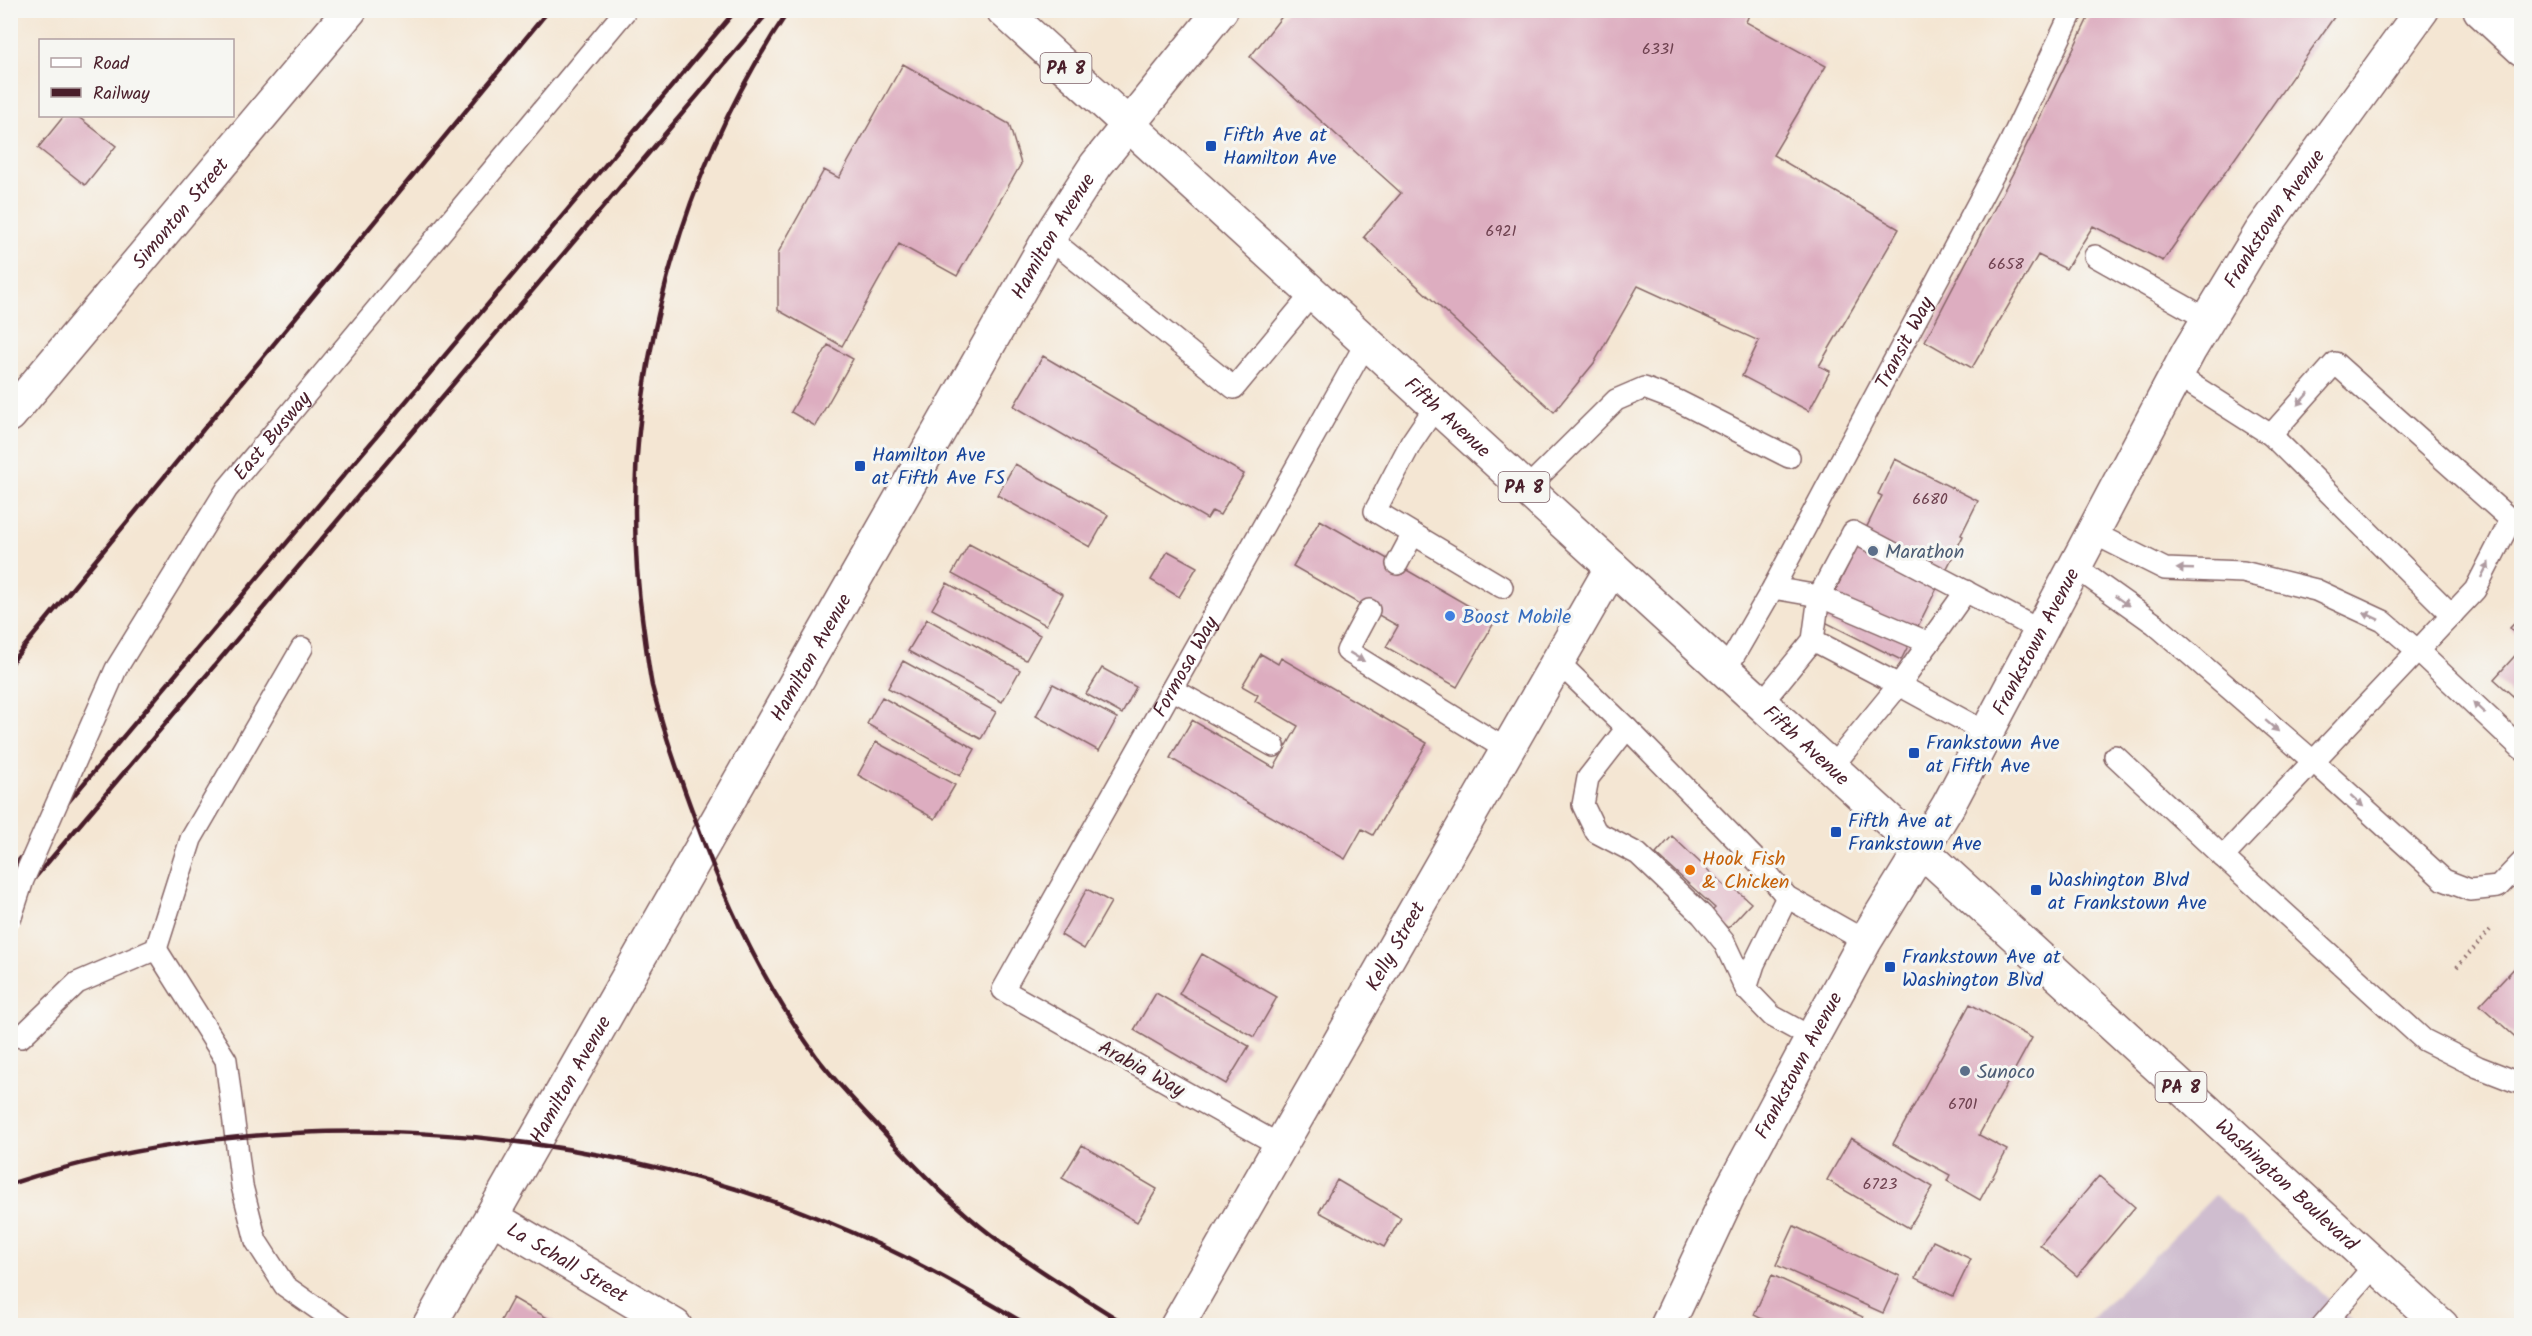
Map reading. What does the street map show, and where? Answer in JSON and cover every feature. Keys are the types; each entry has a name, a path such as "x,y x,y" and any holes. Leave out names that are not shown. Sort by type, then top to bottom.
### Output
{"main road":[{"name":"Simonton Street","path":"10,415 350,10"},
{"name":"Fifth Avenue","path":"1004,10 1920,849"},
{"name":"Hamilton Avenue","path":"429,1326 1049,238 1075,195 1221,10"},
{"name":"Frankstown Avenue","path":"1667,1326 1729,1194 1812,1038 1865,941 1948,806 2177,375 2261,232 2422,10"},
{"path":"2480,10 2522,49"},
{"name":"Kelly Street","path":"1177,1326 1612,567"},
{"name":"Washington Boulevard","path":"1920,849 2442,1326"},
{"name":"La Schall Street","path":"492,1217 675,1326"}],"lane":[{"name":"East Busway","path":"10,921 23,880 116,669 227,489 626,10"},
{"name":"Transit Way","path":"1725,670 1773,588 2009,144 2073,10"},
{"path":"1049,238 1234,388 1312,294"},
{"path":"2095,256 2209,320"},
{"name":"Formosa Way","path":"1003,990 1366,342"},
{"path":"2223,857 2475,590 2511,520 2335,363 2271,435"},
{"path":"2177,375 2271,435 2452,615"},
{"path":"1526,489 1616,400 1644,388 1677,401 1789,457"},
{"path":"1436,406 1411,443 1375,511 1502,586"},
{"path":"1761,704 1813,640 1819,596 1852,532 2041,631"},
{"path":"2093,533 2165,569 2243,572 2316,590 2383,621 2522,749"},
{"path":"1397,564 1413,534"},
{"path":"2075,567 2155,624 2313,761 2444,880 2470,890 2498,887 2522,862"},
{"path":"1773,588 1819,596 1929,643"},
{"path":"1831,768 1899,685 1966,591"},
{"path":"1369,610 1347,651 1507,750"},
{"path":"1813,640 1986,734"},
{"path":"21,1037 77,983 156,949 191,839 302,648"},
{"path":"1558,662 1627,728 1757,861 1787,897 1865,941"},
{"path":"1172,689 1274,746"},
{"path":"1627,728 1588,778 1583,805 1596,832 1638,854 1702,915 1724,942 1746,989 1772,1016 1812,1038"},
{"path":"2115,756 2424,1040 2478,1067 2522,1084"},
{"path":"1746,989 1754,964 1787,897"},
{"path":"156,949 226,1060 242,1186 256,1241 285,1286 342,1326"},
{"name":"Arabia Way","path":"1003,990 1281,1146"},
{"path":"2322,1326 2375,1265"}],"path":[{"path":"2457,968 2491,929"}],"shaded area":[{"path":"2215,1195 2357,1325 2085,1326"}],"building":[{"path":"1287,10 1751,10 1746,22 1826,66 1773,155 1899,229 1819,366 1830,371 1809,411 1742,376 1759,341 1638,286 1594,363 1554,412 1364,237 1401,193 1250,57"},
{"path":"2092,10 2339,10 2163,261 2093,226 2066,269 2038,255 1972,368 1925,341 2014,171"},
{"path":"903,64 1009,124 1021,164 957,276 899,244 842,346 778,310 778,253 824,170 839,178"},
{"path":"63,117 78,117 116,146 85,185 38,148"},
{"path":"828,345 853,359 815,426 791,412"},
{"path":"1043,356 1244,474 1220,515 1212,511 1207,519 1014,406"},
{"path":"1895,459 1978,501 1901,660 1821,620 1882,496 1878,494"},
{"path":"1015,464 1108,515 1090,547 997,495"},
{"path":"1320,520 1495,621 1457,687 1386,647 1398,626 1293,566"},
{"path":"969,544 1063,594 1046,625 952,574"},
{"path":"1168,551 1197,567 1179,597 1151,580"},
{"path":"947,583 1040,635 1026,660 932,609"},
{"path":"2522,615 2522,639 2510,628"},
{"path":"927,619 1020,670 1002,702 908,651"},
{"path":"2522,648 2522,704 2494,679"},
{"path":"1261,654 1278,664 1281,658 1427,743 1373,835 1362,829 1345,859 1170,758 1192,720 1274,768 1298,726 1255,701 1258,695 1242,686"},
{"path":"903,661 996,712 981,739 888,688"},
{"path":"1102,668 1136,687 1122,714 1086,694"},
{"path":"1053,684 1117,718 1099,751 1036,716"},
{"path":"882,697 975,749 960,776 867,724"},
{"path":"876,742 955,785 935,819 858,775"},
{"name":"Hook Fish & Chicken","path":"1672,836 1729,890 1732,886 1751,903 1728,928 1711,912 1715,908 1656,854"},
{"path":"1087,889 1111,902 1084,949 1061,935"},
{"path":"1202,954 1277,997 1254,1037 1179,994"},
{"path":"2522,960 2522,1043 2480,1005"},
{"path":"1156,993 1249,1046 1226,1084 1134,1030"},
{"path":"1970,1004 2032,1038 1979,1135 2007,1150 1980,1200 1947,1181 1950,1175 1893,1144"},
{"path":"1851,1138 1933,1187 1909,1228 1827,1180"},
{"path":"1082,1145 1157,1189 1137,1222 1062,1178"},
{"path":"2099,1176 2135,1207 2077,1276 2040,1245"},
{"path":"1337,1180 1401,1218 1384,1247 1319,1212"},
{"path":"1794,1226 1900,1276 1883,1313 1776,1265"},
{"path":"1933,1241 1971,1259 1953,1296 1916,1278"},
{"path":"1772,1275 1863,1317 1859,1326 1776,1326 1754,1315"},
{"path":"513,1298 561,1326 498,1326"}],"railway":[{"path":"10,664 549,10"},
{"path":"10,871 736,10"},
{"path":"10,907 770,10"},
{"path":"789,10 748,78 712,150 683,226 660,304 645,384 637,465 636,545 643,625 652,686 684,790 734,915 763,973 816,1056 902,1152 967,1215 998,1241 1128,1326"},
{"path":"10,1184 109,1157 212,1140 317,1132 423,1133 529,1143 633,1162 734,1189 830,1223 906,1258 1029,1326"}],"place":[{"name":"Fifth Ave at Hamilton Ave","path":"1211,146"},
{"name":"Hamilton Ave at Fifth Ave FS","path":"860,466"},
{"name":"Marathon","path":"1873,551"},
{"name":"Boost Mobile","path":"1450,616"},
{"name":"Frankstown Ave at Fifth Ave","path":"1914,753"},
{"name":"Fifth Ave at Frankstown Ave","path":"1836,832"},
{"name":"Hook Fish & Chicken","path":"1690,870"},
{"name":"Washington Blvd at Frankstown Ave","path":"2036,890"},
{"name":"Frankstown Ave at Washington Blvd","path":"1890,967"},
{"name":"Sunoco","path":"1965,1071"}]}
